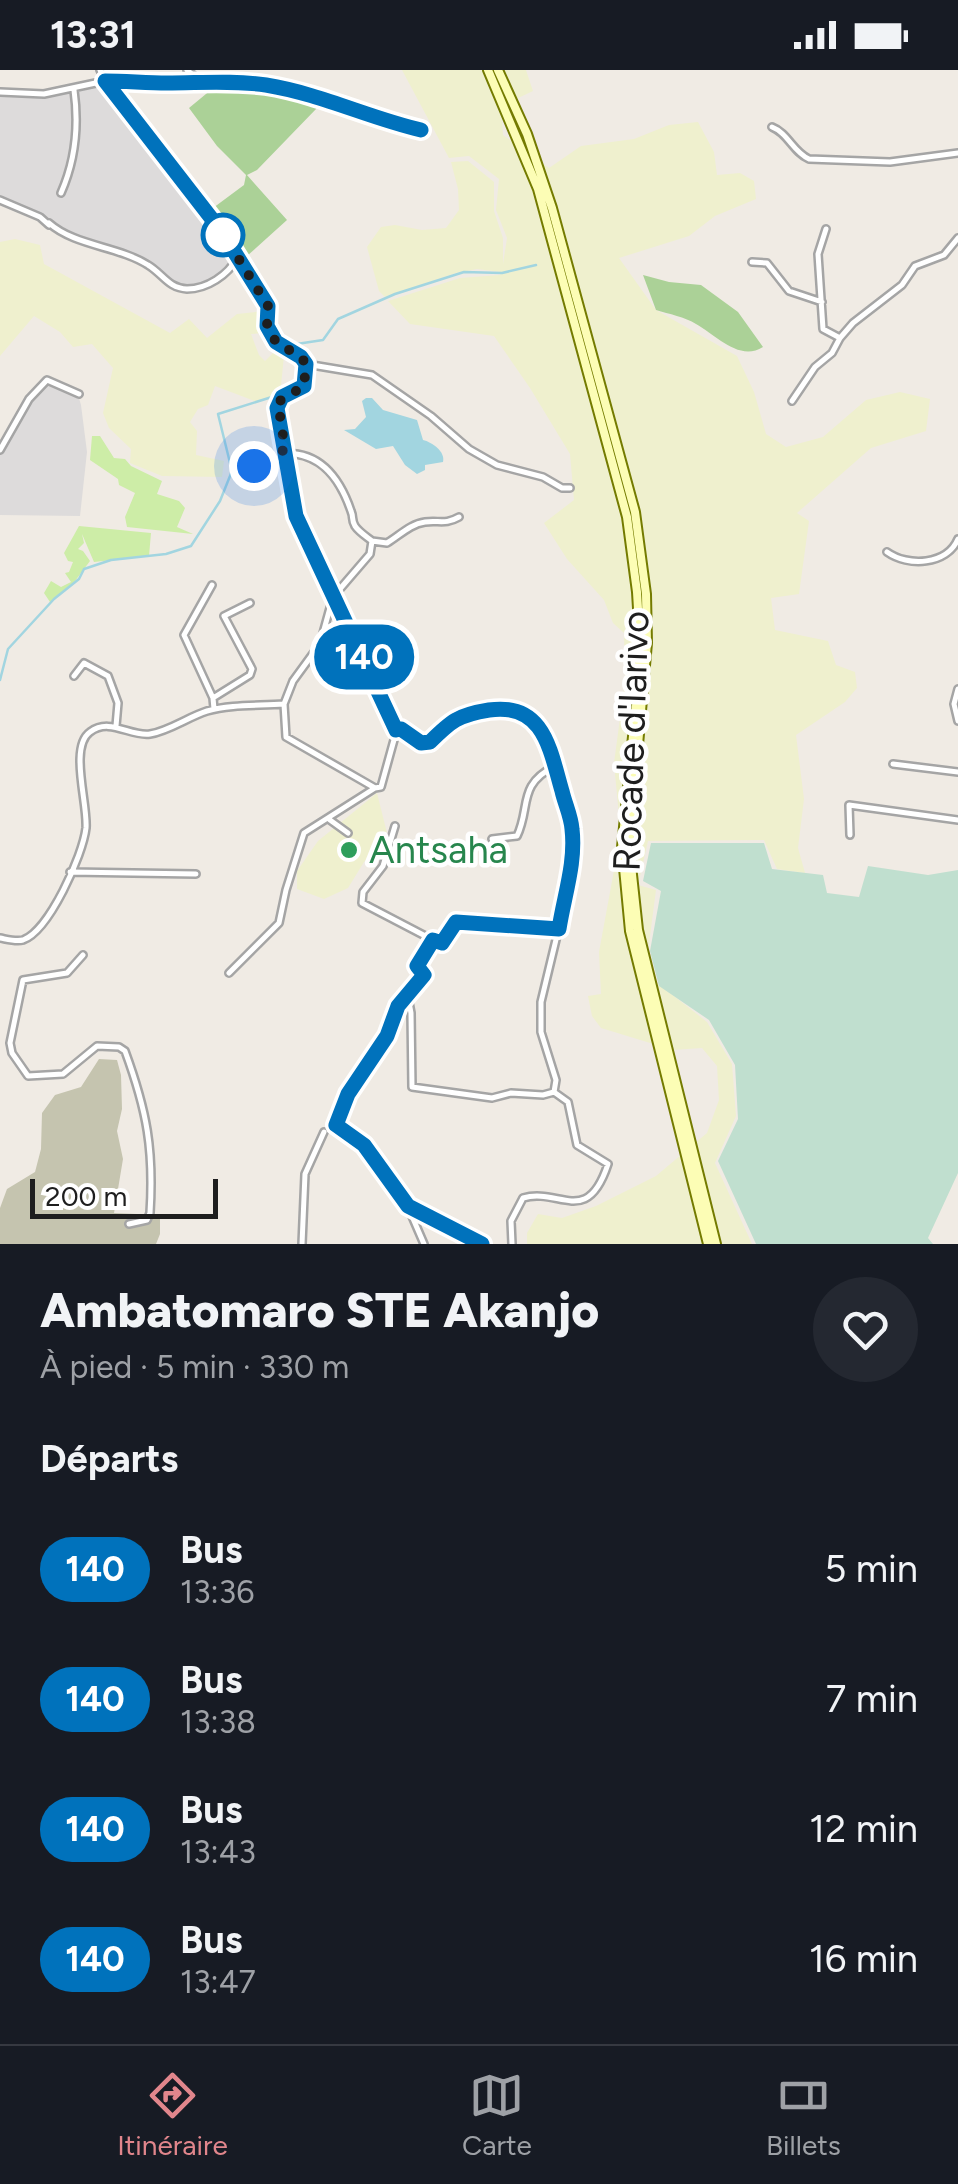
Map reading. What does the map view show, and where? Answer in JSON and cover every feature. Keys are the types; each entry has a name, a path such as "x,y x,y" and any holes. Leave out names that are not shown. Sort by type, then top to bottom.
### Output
{"main road":[{"name":"Rocade d'Iarivo","path":"488,70 538,188 627,517 638,592 640,642 623,809 625,893 630,930 708,1244"},
{"name":"Rocade d'Iarivo","path":"498,70 527,134 547,192 635,512 646,594 647,643 646,686 631,808 632,891 638,930 716,1244"}],"street":[{"path":"100,70 222,232 268,306 267,326 276,342 306,364 372,375 432,416 468,449 496,464 570,488"},
{"path":"191,72 199,80"},
{"path":"0,92 44,94 105,81 169,84 199,80 264,85 300,92 421,130"},
{"path":"61,193 75,156 78,116 74,90"},
{"path":"772,127 809,159 890,162 958,153"},
{"path":"0,200 85,243 148,265 171,286 189,289 212,284 237,258"},
{"path":"826,229 818,254 823,328 840,338"},
{"path":"792,402 815,366 832,353 853,323 902,285 915,266 944,255 958,238"},
{"path":"752,262 767,263 789,291 822,302"},
{"path":"229,973 279,922 304,833 381,787 396,730 296,516 278,402 304,386 306,364"},
{"path":"0,450 29,398 47,380 79,394"},
{"path":"245,484 258,460 285,450 318,460 328,468 352,511 357,530 372,542 387,544 405,529 426,522 448,523 459,517"},
{"path":"887,552 899,559 934,560 949,552 958,539"},
{"path":"372,542 370,554 333,597 320,644 293,681 284,704 286,737 375,788"},
{"path":"212,585 184,634 213,698 214,710"},
{"path":"213,698 250,675 252,669 224,616 250,602"},
{"path":"74,676 84,662 108,676 118,704 115,727"},
{"path":"958,689 954,704 958,722"},
{"path":"0,938 23,940 39,929 52,912 86,826 80,760 82,743 97,728 115,727 149,734 214,710 284,704"},
{"path":"396,730 401,729 421,743 430,742 452,719 499,709 520,711 538,727 555,766 572,828 567,894 541,1002 541,1032 556,1080 554,1092"},
{"path":"893,764 958,772"},
{"path":"492,839 516,836 526,795 540,776 555,766"},
{"path":"850,835 849,805 958,820"},
{"path":"330,820 348,834"},
{"path":"395,826 383,866 363,892 362,903 442,943 456,922 559,929"},
{"path":"70,872 196,874"},
{"path":"424,1244 408,1206 364,1145 336,1125 348,1094 387,1036 398,1006 424,975 417,966 433,940"},
{"path":"84,955 67,973 23,980 10,1043 24,1071 36,1077 63,1074 87,1050 97,1046 125,1052 144,1108 153,1159 150,1213 146,1220 129,1224"},
{"path":"408,997 412,1087 492,1098 512,1092 554,1092 568,1102 577,1145 606,1161 608,1166 594,1190 577,1200 560,1202 536,1195 523,1198 512,1221 512,1244"},
{"path":"302,1244 305,1174 324,1132"},
{"path":"408,1206 482,1244"}],"shaded area":[{"path":"402,70 526,70 533,91 501,106 503,135 549,168 581,146 634,139 669,125 698,122 714,152 717,175 740,173 754,181 756,199 715,216 689,236 619,258 656,310 737,356 754,392 766,434 786,447 823,437 866,400 900,392 930,399 926,431 871,448 797,513 809,521 799,594 771,598 775,630 828,641 836,665 855,672 857,688 845,702 796,735 804,799 798,848 805,873 777,869 764,840 648,841 638,885 656,890 648,951 656,982 707,1022 732,1064 736,1116 715,1163 752,1244 527,1244 527,1233 538,1214 562,1218 596,1206 656,1176 707,1133 719,1100 717,1066 702,1048 673,1050 601,1028 592,1016 588,996 601,994 599,952 617,854 619,816 614,763 625,681 624,633 613,623 604,600 567,559 544,523 574,500 570,454 494,336 410,324 388,301 460,278 501,272 477,269 456,273 385,297 379,291 367,247 381,227 446,228 459,210 451,162 468,161 494,182 494,211 503,238 503,264 507,238 496,210 499,179 469,156 449,158"},
{"path":"104,87 233,258 223,272 208,282 184,287 172,284 153,266 81,238 0,197 0,95"},
{"path":"15,239 40,245 44,264 170,333 189,319 207,338 237,314 264,311 265,333 251,334 265,361 275,351 284,356 280,395 257,402 215,386 208,405 198,409 190,422 197,431 196,455 224,461 222,477 162,476 130,463 131,449 109,428 103,413 113,368 92,344 73,347 60,332 34,316 0,356 0,242"},
{"path":"47,382 78,395 81,405 87,452 80,516 0,515 0,451 29,399"},
{"path":"377,793 388,837 364,862 348,888 324,899 297,889 297,871 318,841"},
{"path":"651,843 764,843 772,869 823,875 827,893 859,897 868,866 928,875 958,870 958,1173 928,1238 933,1244 756,1244 718,1161 738,1119 735,1065 709,1020 659,986 650,951 661,891 643,881"},
{"path":"99,1059 117,1060 121,1075 122,1109 117,1131 123,1159 114,1213 160,1215 156,1244 0,1244 0,1208 7,1189 35,1172 41,1149 42,1113 55,1095 81,1087"}],"green space":[{"path":"212,89 270,93 317,108 257,170 247,175 287,220 247,256 213,208 244,185 246,175 217,146 189,108"},
{"path":"643,275 701,285 738,312 763,347 754,351 737,349 692,322 656,310"},
{"path":"92,436 100,436 114,458 125,459 162,481 157,494 179,501 185,508 177,527 193,534 127,527 125,517 135,493 119,485 118,479 90,460"},
{"path":"79,526 151,533 149,556 94,562 82,534 84,543 78,549 90,561 75,581 50,602 44,593 51,581 61,587 71,582 65,573 73,562 64,553"}],"water":[{"path":"372,398 383,410 417,420 423,440 438,448 443,462 425,465 425,470 417,474 405,465 393,446 376,449 344,430 355,429 366,417 362,401"}],"waterway":[{"path":"300,386 301,363 288,353 290,345 323,340 338,319 395,294 464,272 502,273 536,265"},
{"path":"0,680 8,649 54,599 79,579 84,569 111,560 166,554 191,546 220,501 232,471 218,414 294,390"}],"bus line":[{"name":"140","path":"421,130 324,97 264,85 199,80 169,84 105,81 222,232 268,306 267,326 276,342 306,364 304,386 282,397 277,408 296,516 396,730 401,729 421,743 430,742 452,719 510,709 534,721 553,756 572,828 567,894 559,929 456,922 442,943 433,940 416,968 424,975 398,1006 387,1036 348,1094 336,1125 364,1145 408,1206 482,1244"}],"place":[{"name":"Antsaha","path":"349,850"}],"route":[{"path":"223,235 222,232 268,306 267,326 276,342 306,364 304,386 278,402 285,450 263,456 254,466"}]}
